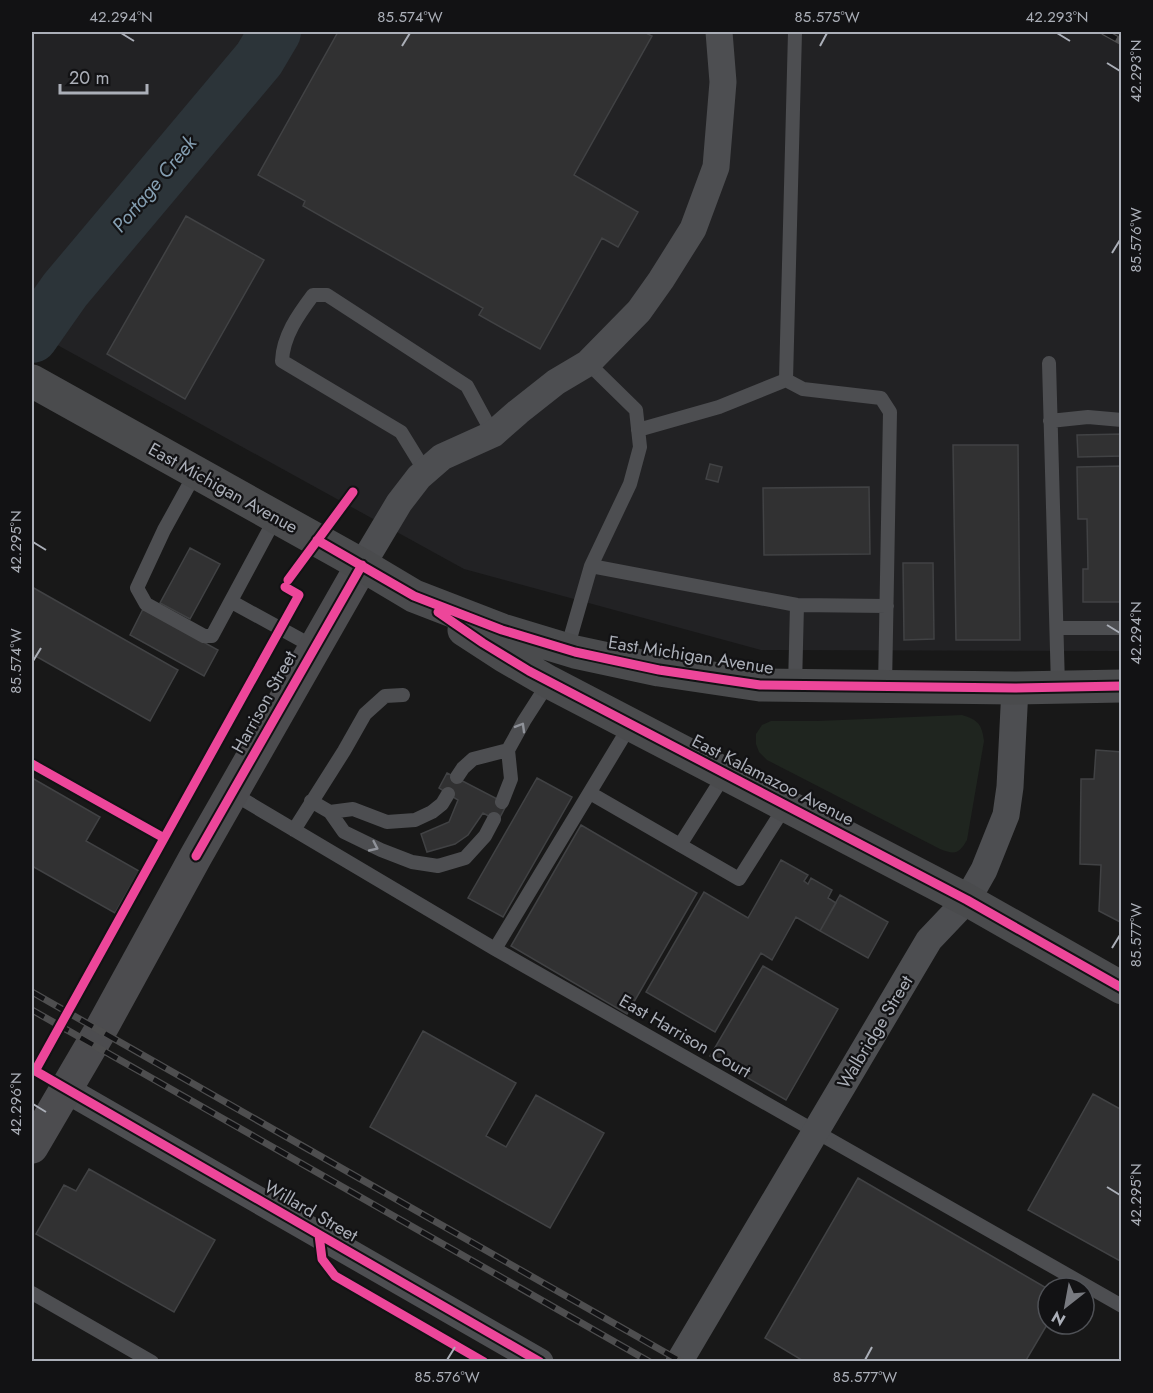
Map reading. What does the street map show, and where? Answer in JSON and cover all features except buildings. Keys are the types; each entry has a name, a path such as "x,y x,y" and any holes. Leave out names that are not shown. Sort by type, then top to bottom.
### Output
{"main road":[{"name":"East Michigan Avenue","path":"32,381 414,596 502,630 567,649 670,672 760,685 1015,688 1122,686"},
{"name":"East Kalamazoo Avenue","path":"414,596 490,647 549,682 967,900 1122,988"}],"street":[{"name":"Harrison Street","path":"32,1147 314,647 399,503 419,477 442,457 493,434 556,382 588,363 639,310 693,229 716,166 723,82 719,32"},
{"name":"Walbridge Street","path":"679,1362 929,940 967,900 984,870 1006,814 1010,788 1015,688"},
{"name":"Willard Street","path":"65,1089 540,1362"}],"lane":[{"path":"786,380 795,32"},
{"path":"425,471 401,432 282,361 282,349 297,315 313,295 327,295 467,386 493,434"},
{"path":"567,649 591,566 630,484 640,447 636,410 588,363"},
{"path":"1049,363 1058,686"},
{"path":"638,430 720,407 786,380"},
{"path":"786,380 803,389 881,398 890,412 885,687"},
{"path":"1050,421 1088,417 1122,420"},
{"path":"196,472 164,530 137,588 146,604 204,636 212,636 276,517"},
{"path":"591,566 797,605 887,606"},
{"path":"232,602 314,647"},
{"path":"795,686 797,605"},
{"path":"1056,628 1122,628"},
{"path":"502,802 511,779 508,750 549,682"},
{"path":"294,830 344,751 364,714 385,696 403,695"},
{"path":"495,949 630,724"},
{"path":"457,777 473,759 508,750"},
{"path":"680,845 725,774"},
{"name":"East Harrison Court","path":"232,793 495,949 1122,1306"},
{"path":"590,793 740,879 786,805"},
{"path":"330,812 352,809 387,822 415,820 432,812 442,804 448,794"},
{"path":"311,801 330,812 344,832 412,862 438,866 465,858 485,836 494,819"},
{"path":"32,1293 152,1362"}],"shaded area":[{"path":"32,32 1121,32 1121,651 761,650 464,569 32,331"},
{"path":"962,715 978,724 984,741 967,840 956,852 940,849 767,760 759,752 756,744 756,734 762,725 771,721"}],"waterway":[{"name":"Portage Creek","path":"32,337 65,290 259,59 275,32"}],"railway":[{"path":"1104,32 1122,42"},
{"path":"32,992 682,1362"},
{"path":"32,1010 650,1362"}],"cycle path":[{"path":"288,580 353,492"},
{"path":"317,540 414,596 502,630 575,652 659,670 760,685 1015,688 1122,686"},
{"path":"196,856 362,565"},
{"path":"35,1071 299,595 285,587"},
{"path":"438,612 529,671 967,900 1122,988"},
{"path":"32,764 164,838"},
{"path":"32,1069 540,1362"},
{"path":"319,1235 322,1259 335,1276 484,1362"}]}
